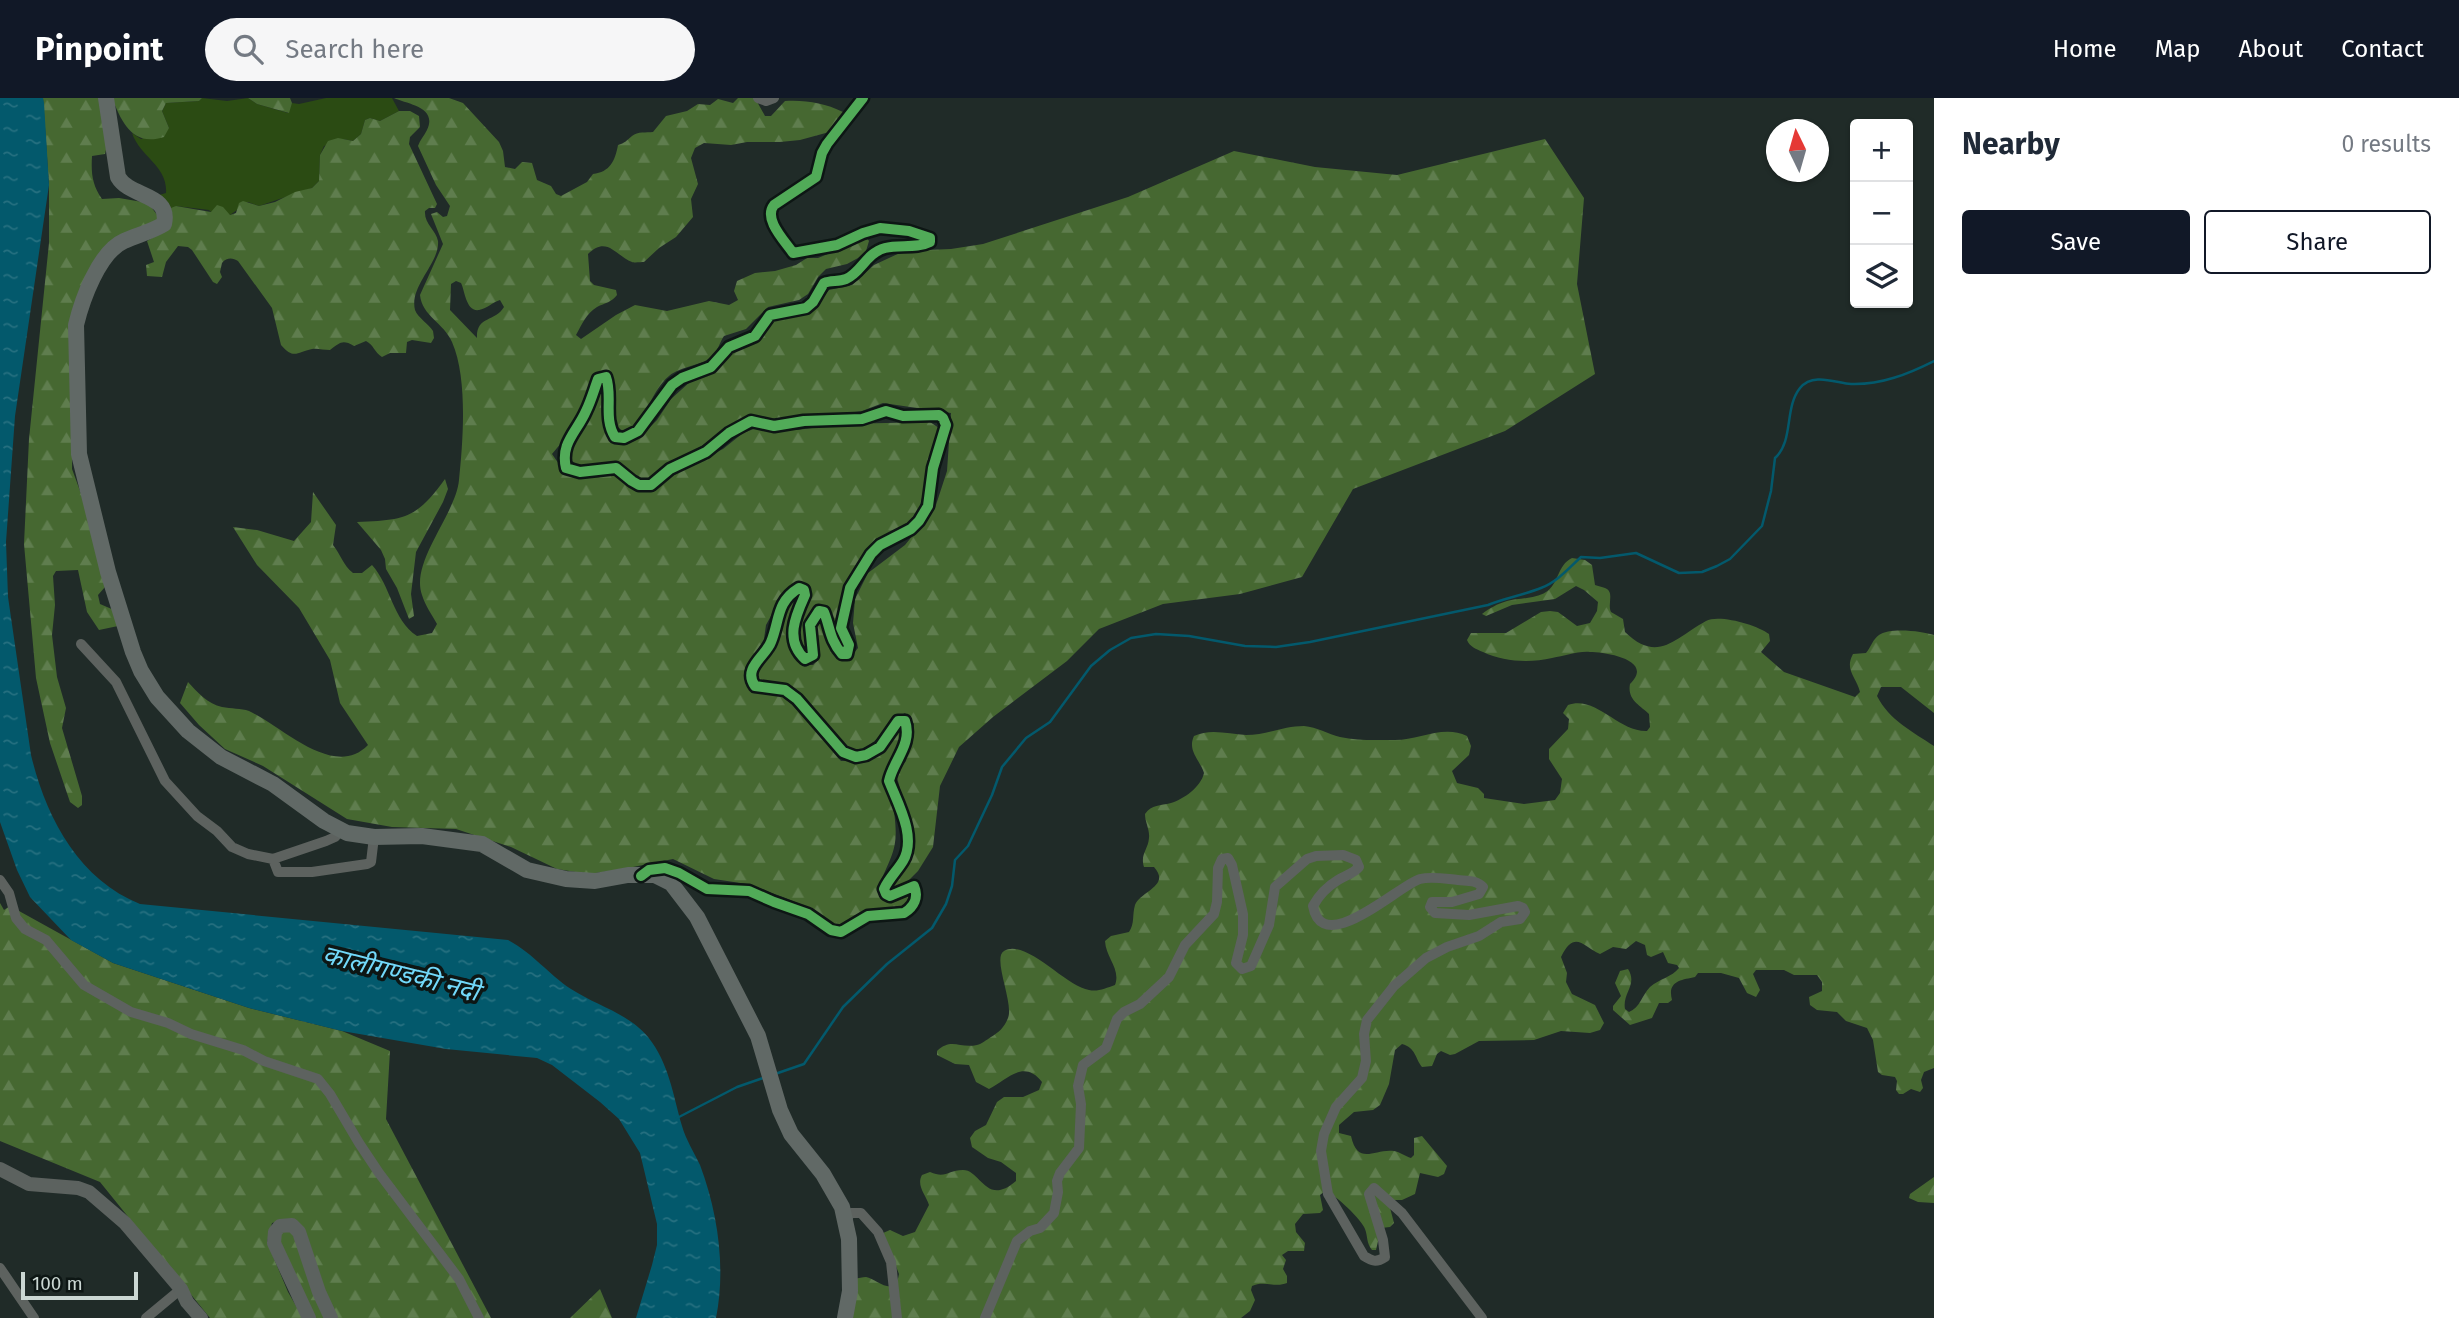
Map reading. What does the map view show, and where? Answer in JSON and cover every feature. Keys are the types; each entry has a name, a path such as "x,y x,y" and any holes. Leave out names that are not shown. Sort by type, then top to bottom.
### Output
{"highway":[{"path":"106,98 118,177 130,190 154,199 164,209 166,216 164,224 112,248 88,289 76,324 79,454 106,563 141,671 157,697 188,731 221,757 253,771 341,830 353,835 422,836 482,844 527,870 566,879 595,881 628,875 655,875 671,883 689,903 721,962 764,1052 791,1134 823,1174 846,1219 850,1291 845,1318"}],"main road":[{"path":"0,1169 29,1184 68,1187 89,1192 125,1223 181,1289 187,1302 201,1318"},
{"path":"309,1318 274,1243 275,1232 280,1226 292,1225 299,1232 319,1292 331,1318"}],"street":[{"path":"758,98 766,101 774,98"},
{"path":"641,876 655,869 670,869 707,889 749,891 808,914 831,930 841,932 868,916 904,913 915,901 914,886 890,896 884,889 906,852 905,824 889,781 904,747 907,732 905,721 898,721 883,743 872,753 856,757 843,752 797,699 785,690 755,686 752,673 756,661 768,649 773,639 777,615 793,592 799,588 804,590 805,595 797,609 793,629 801,656 805,659 813,655 810,625 819,611 824,612 831,639 837,648 842,654 848,654 849,645 841,628 850,588 871,554 880,545 911,529 928,506 933,468 945,434 946,425 943,418 939,415 903,416 886,411 862,419 804,421 774,426 751,421 729,433 712,448 675,466 656,482 646,485 632,481 616,468 580,472 566,468 565,462 569,437 585,414 598,379 606,377 608,382 608,409 612,433 615,437 624,438 638,431 646,423 672,385 682,378 711,367 729,347 755,336 769,316 806,307 813,302 824,283 850,277 868,257 879,250 930,242 930,238 922,234 880,228 837,245 793,253 770,218 770,210 774,205 816,177 827,144 863,98"},
{"path":"81,644 116,682 158,768 178,797 232,847 248,854 273,859 326,841 341,830"},
{"path":"273,859 278,872 291,874 366,864 370,862 374,837"},
{"path":"985,1318 1017,1241 1030,1231 1040,1228 1054,1213 1060,1173 1079,1148 1081,1104 1078,1086 1083,1065 1106,1048 1117,1019 1140,1004 1169,977 1185,945 1214,914 1218,868 1222,859 1228,859 1232,865 1243,914 1243,935 1236,963 1242,969 1251,966 1265,936 1275,887 1307,859 1343,855 1356,860 1359,867 1337,880 1313,906 1321,923 1328,925 1362,915 1410,884 1428,878 1473,881 1483,887 1479,894 1473,896 1452,902 1432,902 1430,907 1435,913 1469,915 1518,906 1525,912 1520,919 1501,922 1479,936 1447,947 1426,958 1394,986 1367,1020 1364,1034 1366,1061 1362,1078 1333,1114 1323,1142 1322,1169 1328,1194 1364,1256 1379,1262 1385,1258 1383,1240 1369,1191 1374,1188 1402,1213 1482,1318"},
{"path":"0,880 9,893 16,918 25,929 47,940 84,985 131,1012 169,1023 191,1034 243,1050 264,1061 318,1079 379,1173 460,1279 479,1318"},
{"path":"846,1219 851,1213 861,1213 878,1232 894,1275 897,1318"},
{"path":"0,1268 34,1318"},
{"path":"146,1318 181,1289"}],"green space":[{"path":"43,98 101,98 108,141 105,154 92,156 96,189 102,199 119,198 148,203 161,220 117,241 84,285 73,371 72,469 83,499 105,587 98,595 100,604 114,610 118,626 99,630 87,612 78,570 56,571 53,576 55,605 52,635 57,677 66,708 62,728 82,796 82,805 78,808 70,802 50,743 36,678 24,544 29,439 49,243 49,185"},
{"path":"112,98 202,98 199,101 166,103 162,111 169,128 164,137 144,139 130,131"},
{"path":"202,98 227,101 248,98 257,104 288,113 292,103 326,98 392,98 399,111 380,121 370,118 365,120 361,134 353,141 343,139 324,146 320,155 319,181 312,188 259,206 248,202 230,215 225,212 176,206 170,212 159,195 166,193 163,176 132,133 141,139 169,128 162,111 166,103 199,101"},
{"path":"248,98 290,98 292,103 289,113 257,104"},
{"path":"394,98 449,98 463,103 499,142 505,167 515,169 522,162 532,163 537,180 551,186 556,194 561,196 587,182 593,174 608,168 618,145 637,133 653,132 666,116 687,111 698,104 710,105 718,99 733,103 738,98 755,98 765,116 771,116 785,101 815,103 843,112 844,128 800,140 731,145 704,143 695,148 691,158 698,184 691,199 693,217 676,237 644,262 632,262 601,246 588,254 590,281 594,285 616,290 617,295 590,313 576,335 581,339 635,305 667,311 709,301 729,305 738,300 734,291 737,281 755,273 796,265 807,258 818,258 867,238 869,241 866,251 847,264 826,269 808,294 799,300 768,307 746,329 724,336 709,359 669,376 639,420 624,432 614,424 610,375 596,372 573,425 552,454 563,470 576,478 617,471 653,489 686,467 723,449 743,433 759,427 797,430 842,424 930,422 939,428 920,506 913,521 878,541 864,553 845,590 847,647 842,648 824,606 816,607 807,624 810,655 807,656 802,648 799,632 807,591 778,603 766,625 764,639 751,661 746,679 755,691 776,695 788,701 841,761 860,761 874,757 885,748 896,731 901,733 884,779 893,805 896,831 894,849 877,890 881,898 911,896 908,905 900,910 845,925 835,925 812,909 783,897 747,884 714,879 673,859 588,874 557,869 511,847 456,829 392,827 347,819 263,766 225,749 180,703 188,682 212,703 249,711 324,754 340,757 355,754 368,745 340,703 330,660 299,608 257,565 233,527 257,530 294,541 311,522 313,492 336,525 333,545 350,570 353,573 362,573 372,565 402,621 417,636 432,633 437,624 423,599 420,582 428,553 456,493 462,447 463,410 460,373 452,342 425,309 420,295 443,244 431,214 437,212 443,217 447,216 450,206 436,185 418,146 427,130 428,116 420,108","holes":["456,281 461,283 471,308 482,309 500,300 504,307 483,322 477,338 450,310 451,284"]},
{"path":"399,111 410,111 419,116 420,127 410,137 409,144 437,204 435,208 425,211 426,220 437,237 437,249 414,301 416,313 433,331 434,338 431,343 412,340 407,342 406,353 390,353 382,357 366,341 354,346 344,342 330,350 314,349 293,354 281,345 272,308 238,261 230,259 222,263 222,277 217,284 192,250 178,246 166,262 162,277 147,276 146,265 154,262 147,241 166,230 171,208 176,206 211,212 217,205 230,215 236,213 239,203 243,201 259,206 312,188 319,181 320,155 328,141 338,138 353,141 361,134 365,120 370,118 380,121"},
{"path":"1545,139 1584,198 1577,284 1595,374 1505,431 1353,489 1302,577 1240,594 1163,604 1099,629 1067,661 993,717 959,747 940,786 933,847 918,871 904,885 894,890 889,887 911,856 913,836 896,774 906,761 914,724 905,713 871,744 854,751 842,743 806,704 757,681 756,675 778,621 791,603 798,599 790,630 798,662 813,665 818,660 814,632 822,618 830,643 837,652 848,660 858,648 853,623 855,599 868,573 905,545 935,508 947,471 951,413 883,403 862,411 832,415 797,415 768,421 759,416 742,420 653,477 641,481 619,466 577,465 570,459 574,444 603,389 605,428 612,441 627,443 642,435 657,420 671,399 691,381 708,375 731,353 761,338 771,322 814,308 829,290 852,285 874,265 904,251 951,249 983,244 1128,197 1234,151 1315,167 1397,175"},
{"path":"445,479 448,489 443,502 416,552 411,594 414,616 409,619 386,569 381,550 357,522 408,515 426,502"},
{"path":"1572,558 1585,560 1592,565 1595,585 1610,592 1611,612 1623,619 1625,632 1647,646 1666,645 1712,619 1738,622 1769,634 1770,641 1761,652 1784,672 1855,697 1860,692 1850,669 1853,654 1866,653 1879,635 1890,631 1906,630 1934,635 1934,713 1901,687 1881,687 1877,696 1895,719 1934,746 1934,1068 1924,1072 1921,1080 1923,1088 1920,1092 1911,1089 1899,1094 1895,1077 1878,1072 1873,1040 1867,1028 1846,1021 1837,1012 1817,1010 1810,1005 1809,997 1822,991 1822,982 1817,975 1794,975 1784,970 1756,970 1753,974 1760,990 1756,997 1747,993 1739,978 1721,973 1698,973 1695,977 1676,982 1672,989 1672,1000 1659,1003 1652,1018 1630,1025 1613,1010 1621,996 1615,983 1620,971 1628,969 1631,975 1625,1003 1625,1009 1629,1012 1636,1008 1650,987 1679,968 1668,963 1663,952 1651,957 1647,955 1645,945 1636,941 1626,949 1613,947 1600,954 1575,942 1561,957 1567,973 1566,982 1572,994 1595,1005 1604,1023 1600,1030 1590,1033 1561,1031 1534,1040 1479,1041 1455,1054 1441,1051 1432,1066 1422,1067 1413,1051 1402,1044 1395,1050 1389,1084 1380,1105 1373,1110 1354,1112 1339,1125 1339,1133 1351,1136 1358,1151 1363,1154 1394,1151 1411,1158 1414,1155 1414,1138 1422,1136 1447,1166 1444,1174 1438,1177 1420,1173 1415,1194 1402,1200 1392,1200 1389,1204 1394,1223 1390,1227 1381,1228 1376,1250 1370,1247 1365,1229 1359,1220 1325,1191 1320,1195 1323,1210 1320,1213 1303,1214 1295,1224 1296,1232 1305,1243 1304,1251 1288,1251 1282,1255 1286,1260 1283,1269 1287,1283 1252,1286 1255,1300 1250,1311 1241,1318 848,1318 855,1279 866,1277 885,1286 894,1285 897,1281 899,1274 883,1233 890,1230 903,1236 915,1232 929,1205 921,1187 922,1175 963,1170 975,1175 991,1189 998,1190 1016,1181 1016,1173 972,1147 970,1138 975,1131 986,1125 997,1102 1004,1097 1023,1097 1039,1090 1042,1082 1035,1075 1021,1072 989,1089 976,1082 969,1065 955,1064 937,1055 937,1051 952,1044 979,1044 1005,1024 1009,1011 1000,962 1004,951 1023,951 1069,981 1089,990 1115,985 1115,969 1105,941 1111,936 1129,932 1135,905 1159,879 1154,867 1144,867 1143,863 1149,838 1145,814 1153,807 1181,799 1199,783 1204,773 1193,751 1194,736 1213,732 1253,735 1304,726 1360,740 1402,740 1439,732 1458,733 1467,736 1471,746 1469,755 1452,771 1457,783 1478,788 1484,798 1524,804 1555,800 1560,793 1562,779 1549,759 1549,749 1568,729 1569,719 1563,713 1568,705 1588,705 1626,726 1647,731 1650,727 1649,714 1630,694 1630,684 1637,669 1633,663 1616,656 1585,652 1535,661 1508,660 1478,650 1467,640 1471,633 1506,633 1541,612 1558,612 1577,626 1590,623 1597,611 1598,602 1576,586 1555,599 1512,605 1486,616 1482,614 1503,602 1546,592 1563,565"},
{"path":"0,903 4,910 10,906 113,963 249,1008 342,1031 390,1051 386,1119 491,1318 336,1318 287,1219 272,1223 267,1242 288,1292 303,1318 210,1318 100,1182 0,1141"},
{"path":"1934,1177 1934,1203 1918,1202 1909,1198 1910,1194"},
{"path":"290,1228 329,1318 312,1318 277,1233"},
{"path":"600,1289 612,1318 570,1318"}],"water":[{"name":"कालीगण्डकी नदी","path":"0,98 43,98 44,103 49,185 15,416 6,542 8,597 31,755 37,778 56,823 82,862 99,879 140,904 508,940 526,951 571,989 631,1022 648,1037 661,1058 684,1131 700,1165 712,1202 720,1260 716,1318 636,1318 657,1245 657,1224 640,1153 619,1119 552,1065 537,1058 446,1049 342,1031 249,1008 113,963 71,940 30,897 0,822"}],"waterway":[{"path":"775,1074 804,1064 843,1007 887,964 932,928 946,904 952,886 955,860 968,846 1002,767 1026,738 1050,722 1091,666 1110,650 1131,638 1156,634 1189,636 1245,646 1276,647 1310,642 1488,605 1528,593 1552,582 1581,557 1600,558 1636,553 1679,573 1702,572 1730,559 1762,526 1771,491 1775,458 1785,443 1795,396 1805,383 1818,379 1851,384 1884,381 1934,361"},
{"path":"677,1118 737,1087 763,1078"}],"cycle path":[{"path":"641,876 649,870 665,868 707,889 749,891 808,914 831,930 841,932 868,916 904,913 916,898 914,886 890,896 884,889 907,852 905,821 889,781 905,745 905,721 898,721 880,747 856,757 843,752 797,699 785,690 755,686 751,674 756,662 771,642 782,605 799,588 804,590 805,595 798,611 793,636 799,652 805,659 813,655 810,625 819,611 824,612 838,649 842,654 847,654 849,645 841,628 850,588 871,554 880,545 911,529 928,506 933,468 946,425 943,418 939,415 903,416 886,411 862,419 804,421 774,426 751,421 729,433 706,452 670,469 651,485 639,485 616,468 580,472 566,468 565,459 567,445 588,407 598,379 606,377 608,384 611,430 615,437 624,438 638,431 672,385 682,378 711,367 729,347 755,336 770,315 806,308 813,302 824,283 851,276 878,251 930,242 930,238 909,231 880,228 837,245 793,253 773,223 771,211 774,205 816,177 827,144 863,98"}]}
